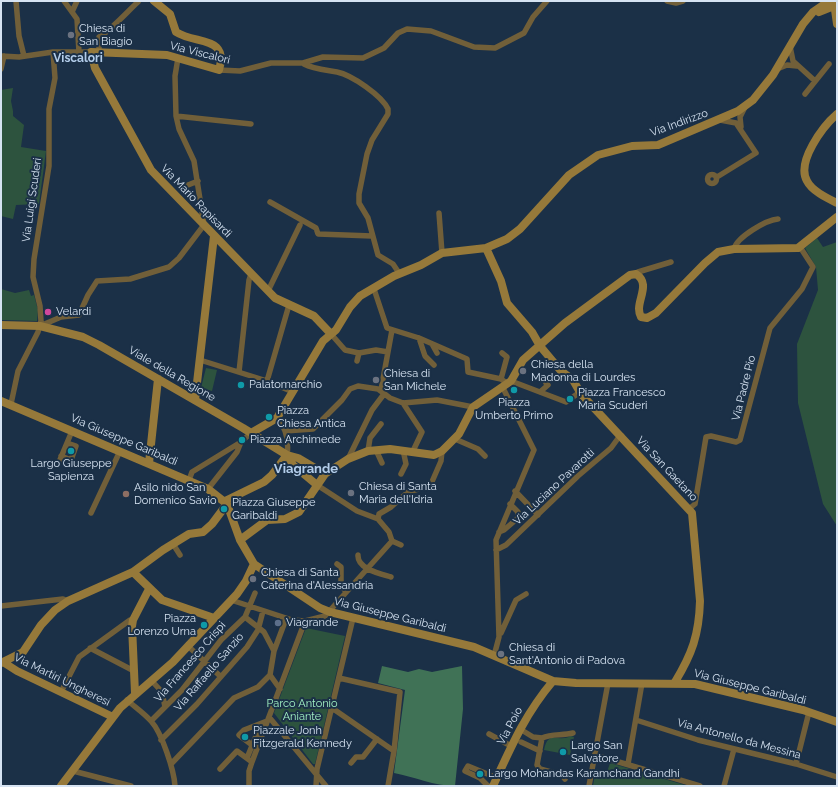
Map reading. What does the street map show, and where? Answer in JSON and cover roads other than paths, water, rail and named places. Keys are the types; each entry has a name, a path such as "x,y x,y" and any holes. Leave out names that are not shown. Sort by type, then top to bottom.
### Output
{"street":[{"path":"16,1 19,36 24,56"},
{"path":"64,1 77,19 79,52"},
{"path":"72,12 77,1"},
{"path":"154,1 170,14 176,32 217,47 221,54 219,70"},
{"name":"Via Viscalori","path":"95,53 167,55 219,70 240,71 271,63 303,63 323,57 356,59 368,57 384,48 402,29 431,31 474,47 490,49 495,48 524,33 533,17 547,1"},
{"path":"667,1 676,4 683,1"},
{"path":"1,69 2,56 24,56 53,52 95,53 99,37 106,34 113,24 138,2"},
{"name":"Via Indirizzo","path":"277,418 354,301 400,273 421,265 442,253 486,248 516,233 569,175 598,155 632,146 658,145 733,114 746,106 778,69 790,43 798,30 811,15 831,10"},
{"path":"790,43 791,58 797,66 815,81"},
{"name":"Via Luigi Scuderi","path":"40,326 40,306 33,277 34,259 49,166 49,109 56,78 53,52"},
{"name":"Via Mario Rapisardi","path":"95,53 95,68 152,170 275,298 314,316 331,334"},
{"path":"11,404 18,371 40,326 61,318 79,315 88,295 97,281 130,278 169,267 179,258 204,225 194,161 179,129 176,116 175,76 178,58"},
{"path":"303,63 344,74 352,78 378,96 387,106 388,114 372,140 367,154 359,194 359,203 368,218 378,255 393,264 400,273"},
{"path":"804,94 830,64"},
{"path":"778,69 787,65 797,66"},
{"path":"740,128 740,117 746,106"},
{"path":"837,114 810,148 804,165 804,174 812,187 837,204"},
{"path":"176,116 251,124"},
{"path":"716,177 756,153 740,128 733,122 720,120"},
{"path":"183,187 198,181"},
{"path":"270,202 316,228 318,234 372,236"},
{"path":"439,213 442,253"},
{"path":"636,274 640,278 643,288 638,311 641,317 648,318 656,313 714,256 723,251 734,249 800,247 837,217"},
{"path":"734,249 738,242 759,225 767,221 778,219"},
{"path":"268,291 300,225"},
{"path":"195,400 214,236"},
{"name":"Via Padre Pio","path":"689,509 695,504 706,437 711,436 736,442 740,440 770,328 802,289 813,267 800,247"},
{"name":"Via San Gaetano","path":"486,248 501,281 507,303 532,332 540,346 562,371 573,380 580,392 689,509 693,517 700,615 694,648 675,682"},
{"path":"240,540 267,520 285,519 299,512 325,474 352,455 372,451 403,450 434,455 442,451 462,430 473,407 505,383 524,360 565,323 630,275 671,262"},
{"path":"239,372 249,280 252,274"},
{"path":"374,289 379,301 385,327 419,338 467,359 468,372 505,383 525,387 565,401 580,392"},
{"path":"267,381 289,305"},
{"name":"Viale della Regione","path":"1,325 40,326 83,337 195,400 287,455"},
{"path":"352,455 382,392 392,330"},
{"path":"331,334 343,349 359,353 376,350 388,352"},
{"path":"419,338 425,356 434,365"},
{"path":"432,344 437,353"},
{"path":"357,362 359,353"},
{"path":"499,637 496,540 515,491 534,450 512,404 505,383 506,357 502,353"},
{"path":"200,360 267,381 293,392"},
{"path":"149,463 158,379"},
{"path":"540,392 548,386 546,383"},
{"path":"285,431 312,429 353,387 358,386 382,392 390,398 403,403 437,400 473,407"},
{"name":"Via Giuseppe Garibaldi","path":"1,401 208,489 226,502 240,540 254,564 330,612 474,648 553,681 570,683 675,682 707,686 809,712 837,722"},
{"path":"403,403 422,432 413,451"},
{"path":"2,662 23,652 45,619 55,610 68,602 133,572 189,534 203,532 218,516 226,502 264,482 272,475 287,455 288,448 285,431 277,418 251,433 241,442 192,472 189,480"},
{"path":"381,424 370,438 372,451 382,463"},
{"path":"67,443 76,446 71,460 60,459 72,431"},
{"name":"Via Luciano Pavarotti","path":"496,550 506,545 611,448 619,437 622,436"},
{"path":"455,439 478,449 485,456"},
{"path":"208,489 237,452 241,442"},
{"path":"401,474 406,464 403,450"},
{"path":"91,513 120,451"},
{"path":"378,519 379,514 391,507 408,492 431,484 441,461 442,451"},
{"path":"287,455 298,458 325,474"},
{"path":"287,455 292,465 317,486 357,511 378,519 389,532 392,541 401,546"},
{"path":"515,491 538,515"},
{"path":"499,532 504,530 518,518 518,512 510,504"},
{"path":"231,600 286,619 305,621 325,616 392,541"},
{"path":"173,544 180,555"},
{"path":"358,555 359,561 368,569 391,577"},
{"path":"62,786 127,700 188,646 231,600 246,581 254,564"},
{"path":"337,564 341,567 341,585 346,592"},
{"path":"133,572 149,589 166,602 201,612 214,618"},
{"path":"135,693 132,626 133,620 149,589"},
{"name":"Via Francesco Crispi","path":"151,721 182,690 221,640 245,617 255,593"},
{"path":"494,656 499,637 516,600 526,594"},
{"path":"1,606 63,599 68,602"},
{"name":"Via Raffaello Sanzio","path":"161,740 247,647 258,627 263,612"},
{"path":"245,617 264,632 274,651"},
{"path":"316,786 317,774 353,618"},
{"path":"171,764 234,698 258,687 270,675 274,651 286,619"},
{"path":"61,692 79,657 130,620 133,620"},
{"path":"249,760 268,719 305,621"},
{"path":"188,646 220,676"},
{"path":"90,648 134,671"},
{"name":"Via Martiri Ungheresi","path":"2,662 16,671 113,718"},
{"path":"270,675 280,689"},
{"path":"535,702 543,683 543,676"},
{"path":"339,678 400,692 394,750 388,786"},
{"path":"151,680 162,692 165,707"},
{"name":"Via Poio","path":"495,782 511,746 535,702 553,681"},
{"path":"535,702 552,690 570,683"},
{"path":"589,786 608,683"},
{"path":"628,764 642,683"},
{"path":"127,700 151,721 171,764 175,786"},
{"path":"332,708 394,750"},
{"path":"796,764 809,712"},
{"path":"249,786 249,760 252,745 260,726 268,719"},
{"path":"268,719 326,786"},
{"name":"Via Antonello da Messina","path":"636,720 698,740 796,764 837,777"},
{"path":"252,745 239,736 244,730 260,726"},
{"path":"520,730 533,737 542,738 551,735 566,735 573,733"},
{"path":"489,734 511,746"},
{"path":"542,738 538,765 540,769 562,775 565,779"},
{"path":"351,763 356,757 363,758 377,739"},
{"path":"521,742 540,751"},
{"path":"724,786 734,749"},
{"path":"220,769 237,751 249,760"},
{"path":"595,755 700,786"},
{"path":"488,786 480,778 465,771 468,766 483,772 495,782"},
{"path":"73,771 129,786"},
{"path":"480,778 483,772"}],"place":[{"name":"Chiesa di San Biagio","path":"71,35"},
{"name":"Velardi","path":"48,312"},
{"name":"Chiesa della Madonna di Lourdes","path":"523,371"},
{"name":"Chiesa di San Michele","path":"376,380"},
{"name":"Palatomarchio","path":"241,385"},
{"name":"Piazza Umberto Primo","path":"514,390"},
{"name":"Piazza Francesco Maria Scuderi","path":"570,399"},
{"name":"Piazza Chiesa Antica","path":"269,417"},
{"name":"Piazza Archimede","path":"242,440"},
{"name":"Largo Giuseppe Sapienza","path":"71,451"},
{"name":"Chiesa di Santa Maria dell'Idria","path":"351,493"},
{"name":"Asilo nido San Domenico Savio","path":"126,494"},
{"name":"Piazza Giuseppe Garibaldi","path":"224,509"},
{"name":"Chiesa di Santa Caterina d'Alessandria","path":"253,579"},
{"name":"Viagrande","path":"278,623"},
{"name":"Piazza Lorenzo Urna","path":"204,625"},
{"name":"Chiesa di Sant'Antonio di Padova","path":"501,654"},
{"name":"Piazzale Jonh Fitzgerald Kennedy","path":"245,737"},
{"name":"Largo San Salvatore","path":"563,752"},
{"name":"Largo Mohandas Karamchand Gandhi","path":"480,774"}],"district":[{"name":"Viscalori","path":"78,58"},
{"name":"Viagrande","path":"306,469"}],"park label":[{"name":"Parco Antonio Aniante","path":"302,710"}]}
